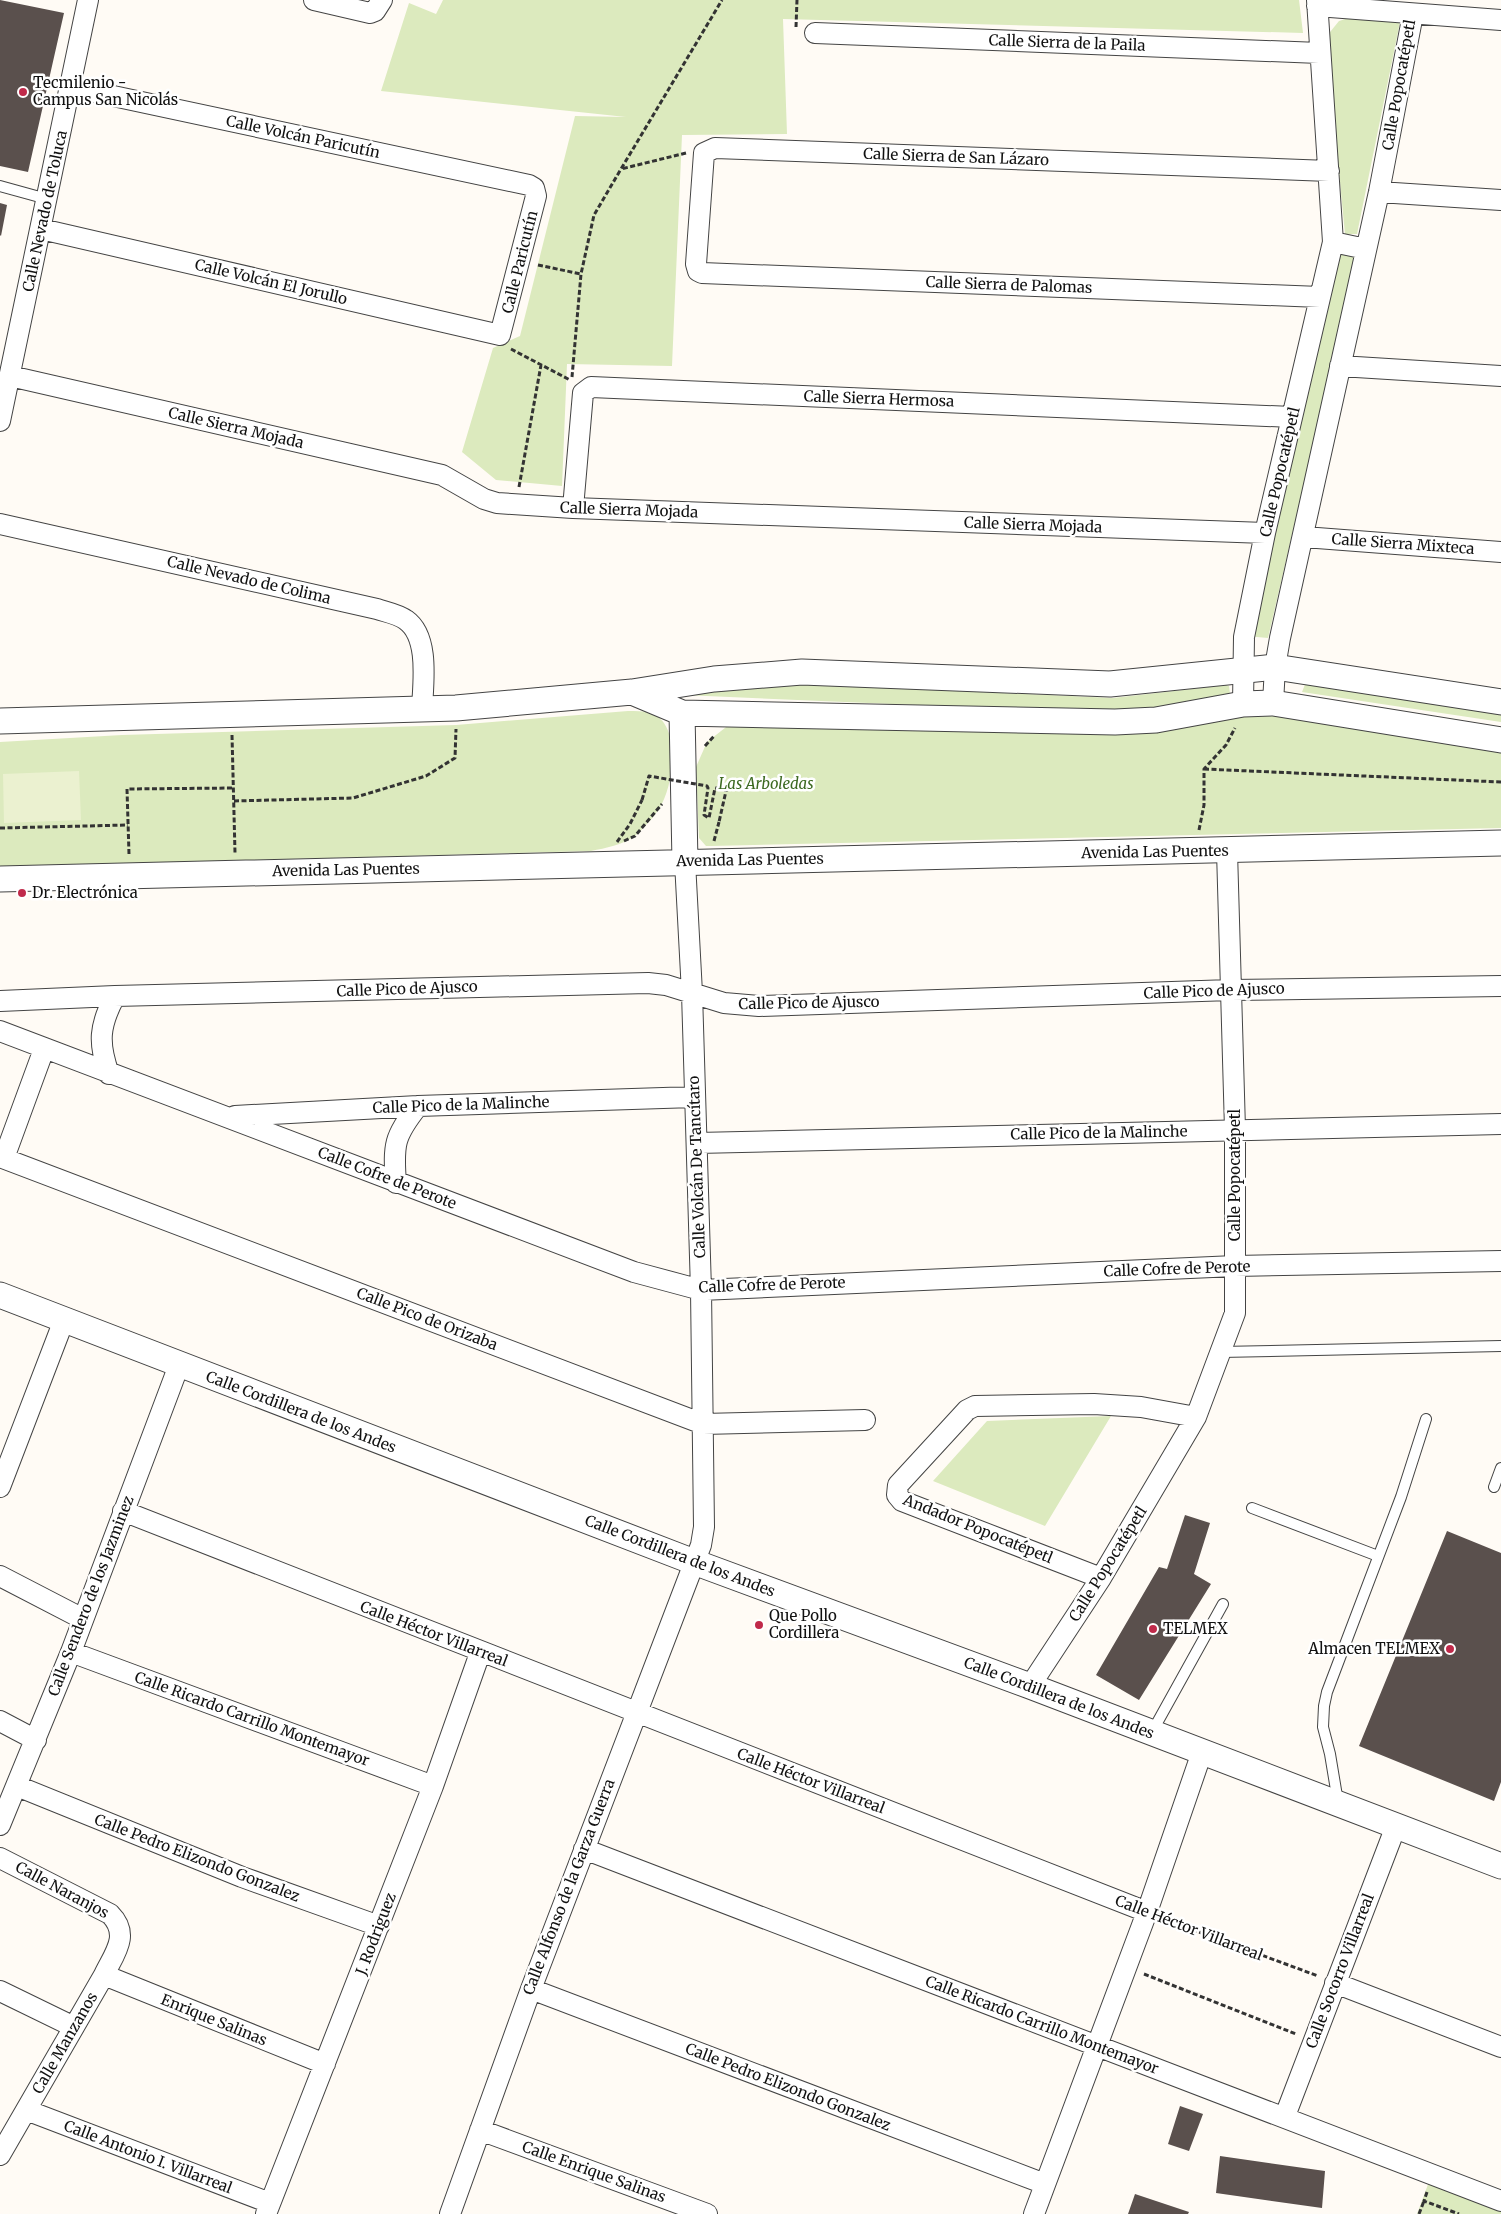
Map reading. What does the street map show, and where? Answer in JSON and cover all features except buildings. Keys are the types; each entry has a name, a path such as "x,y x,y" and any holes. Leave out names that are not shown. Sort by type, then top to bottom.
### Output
{"street":[{"name":"Calle Nevado de Toluca","path":"0,421 88,0"},
{"path":"314,0 366,13 377,6"},
{"name":"Calle Popocatépetl","path":"1243,704 1244,637 1265,533 1333,242 1317,3 1414,14 1379,192 1275,667 1273,703"},
{"path":"1414,14 1501,20"},
{"name":"Calle Sierra de la Paila","path":"815,33 1320,53"},
{"name":"Calle Volcán Paricutín","path":"71,87 534,188"},
{"name":"Calle Sierra de San Lázaro","path":"704,153 715,148 1329,172"},
{"name":"Calle Sierra de Palomas","path":"704,153 696,264 698,271 706,274 1320,297"},
{"name":"Calle Paricutín","path":"500,335 536,196 534,188"},
{"path":"1379,192 1501,200"},
{"name":"Calle Volcán El Jorullo","path":"41,229 500,335"},
{"path":"1333,242 1366,249"},
{"path":"1340,366 1501,376"},
{"name":"Calle Sierra Mojada","path":"10,376 442,475 484,499 496,503 573,508 1265,533"},
{"name":"Calle Sierra Hermosa","path":"573,508 583,393 591,387 1292,418"},
{"name":"Calle Nevado de Colima","path":"0,524 377,609 396,615 407,621 413,628 423,656 422,709"},
{"name":"Calle Sierra Mixteca","path":"1304,537 1501,552"},
{"path":"0,721 456,708 632,692 714,679 802,672 1110,684 1275,667 1501,702"},
{"path":"632,692 682,713 1115,722 1156,720 1243,704 1273,703 1501,740"},
{"path":"682,713 685,862"},
{"name":"Avenida Las Puentes","path":"0,879 1501,843"},
{"name":"Calle Popocatépetl","path":"1030,1686 1101,1578 1196,1417 1235,1312 1235,1129 1228,850"},
{"name":"Calle Volcán De Tancítaro","path":"685,862 697,1143 703,1424 704,1527 694,1562"},
{"name":"Calle Pico de Ajusco","path":"0,1002 115,996 639,983 658,983 724,1003 759,1006 1232,990 1501,986"},
{"path":"109,1074 103,1057 101,1042 105,1014 115,996"},
{"name":"Calle Cofre de Perote","path":"0,1031 634,1272 701,1290 1235,1266 1501,1261"},
{"path":"2,1157 44,1049"},
{"name":"Calle Pico de la Malinche","path":"228,1117 418,1106 694,1097"},
{"path":"396,1183 394,1160 396,1142 401,1127 418,1106"},
{"name":"Calle Pico de la Malinche","path":"697,1143 1501,1124"},
{"name":"Calle Pico de Orizaba","path":"2,1157 703,1424 865,1420"},
{"name":"Calle Cordillera de los Andes","path":"0,1295 694,1562 1338,1802 1501,1866"},
{"path":"0,1487 64,1320"},
{"name":"Calle Sendero de los Jazminez","path":"0,1825 84,1619 123,1511 180,1365"},
{"name":"Andador Popocatépetl","path":"1101,1578 902,1501 897,1495 898,1485 967,1410 975,1406 1094,1404 1141,1407 1196,1417"},
{"name":"Calle Héctor Villarreal","path":"123,1511 1147,1912"},
{"name":"Calle Alfonso de la Garza Guerra","path":"450,2214 531,1989 635,1712 694,1562"},
{"path":"0,1576 84,1619"},
{"name":"Calle Ricardo Carrillo Montemayor","path":"71,1652 433,1786"},
{"name":"J. Rodriguez","path":"268,2208 433,1786 480,1652"},
{"path":"0,1721 36,1740"},
{"path":"1034,2214 1147,1912 1202,1752"},
{"name":"Calle Pedro Elizondo Gonzalez","path":"17,1786 242,1877 379,1926"},
{"name":"Calle Socorro Villarreal","path":"1285,2116 1396,1826"},
{"name":"Calle Ricardo Carrillo Montemayor","path":"584,1849 1097,2047 1285,2116 1501,2200"},
{"name":"Calle Naranjos","path":"0,1858 110,1914 120,1927"},
{"name":"Calle Manzanos","path":"0,2155 6,2132 26,2110 104,1975 119,1945 120,1927"},
{"name":"Enrique Salinas","path":"104,1975 325,2064"},
{"path":"1335,1983 1501,2046"},
{"name":"Calle Pedro Elizondo Gonzalez","path":"531,1989 1045,2184"},
{"path":"0,1992 74,2028"},
{"name":"Calle Antonio I. Villarreal","path":"26,2110 268,2208"},
{"name":"Calle Enrique Salinas","path":"480,2130 707,2214"}],"lane":[{"path":"0,186 47,199"},
{"path":"1220,1352 1501,1346"},
{"path":"1338,1802 1324,1727 1324,1706 1331,1676 1401,1496 1426,1419"},
{"path":"1494,1487 1501,1468"},
{"path":"1252,1508 1378,1556"},
{"path":"1151,1733 1223,1604"}],"path":[{"path":"500,335 511,349 573,382 572,368 581,274 594,215 722,0"},
{"path":"621,169 690,152 704,153"},
{"path":"520,261 581,274"},
{"path":"516,505 541,365"},
{"path":"1198,835 1204,805 1204,769 1226,744 1243,713 1243,704"},
{"path":"234,802 353,798 426,776 455,758 456,725"},
{"path":"232,732 235,861"},
{"path":"703,750 707,742 715,736"},
{"path":"1204,769 1501,782"},
{"path":"663,800 661,807 635,836 613,846 630,824 642,800 650,776 707,786 704,815 709,818 715,788 724,789 726,791 719,822"},
{"path":"696,776 697,785"},
{"path":"668,786 670,778"},
{"path":"129,864 127,789 233,788"},
{"path":"0,828 128,825"},
{"name":"Calle Héctor Villarreal","path":"1147,1912 1335,1983"},
{"path":"1127,1967 1314,2040"},
{"path":"1419,2214 1434,2174"},
{"path":"1424,2201 1459,2214"}],"green space":[{"path":"443,0 1299,0 1303,33 783,19 787,134 682,135 672,366 567,364 562,486 496,480 462,452 493,348 520,336 575,116 626,117 381,91 409,3 436,14"},
{"path":"1368,12 1400,22 1357,234 1345,234 1326,37 1339,21"},
{"path":"1338,247 1358,250 1268,638 1246,636"},
{"path":"1306,682 1501,711 1501,722 1302,692"},
{"path":"808,684 1113,698 1226,685 1229,686 1230,694 1108,716 939,706 683,695 681,690"},
{"path":"628,711 651,713 661,719 667,729 671,742 672,756 669,785 660,807 645,826 635,836 625,842 608,847 591,851 0,867 0,742 122,735 456,725"},
{"name":"Las Arboledas","path":"1277,712 1501,746 1501,828 712,846 706,846 699,838 696,767 707,742 730,724"},
{"path":"79,771 81,820 4,823 3,774"},
{"path":"1111,1416 1045,1526 933,1481 987,1421"},
{"path":"1430,2179 1501,2207 1501,2214 1417,2214"}],"place":[{"name":"Tecmilenio - Campus San Nicolás","path":"23,92"},
{"name":"Dr. Electrónica","path":"22,893"},
{"name":"Que Pollo Cordillera","path":"759,1625"},
{"name":"TELMEX","path":"1153,1629"},
{"name":"Almacen TELMEX","path":"1450,1649"}]}
